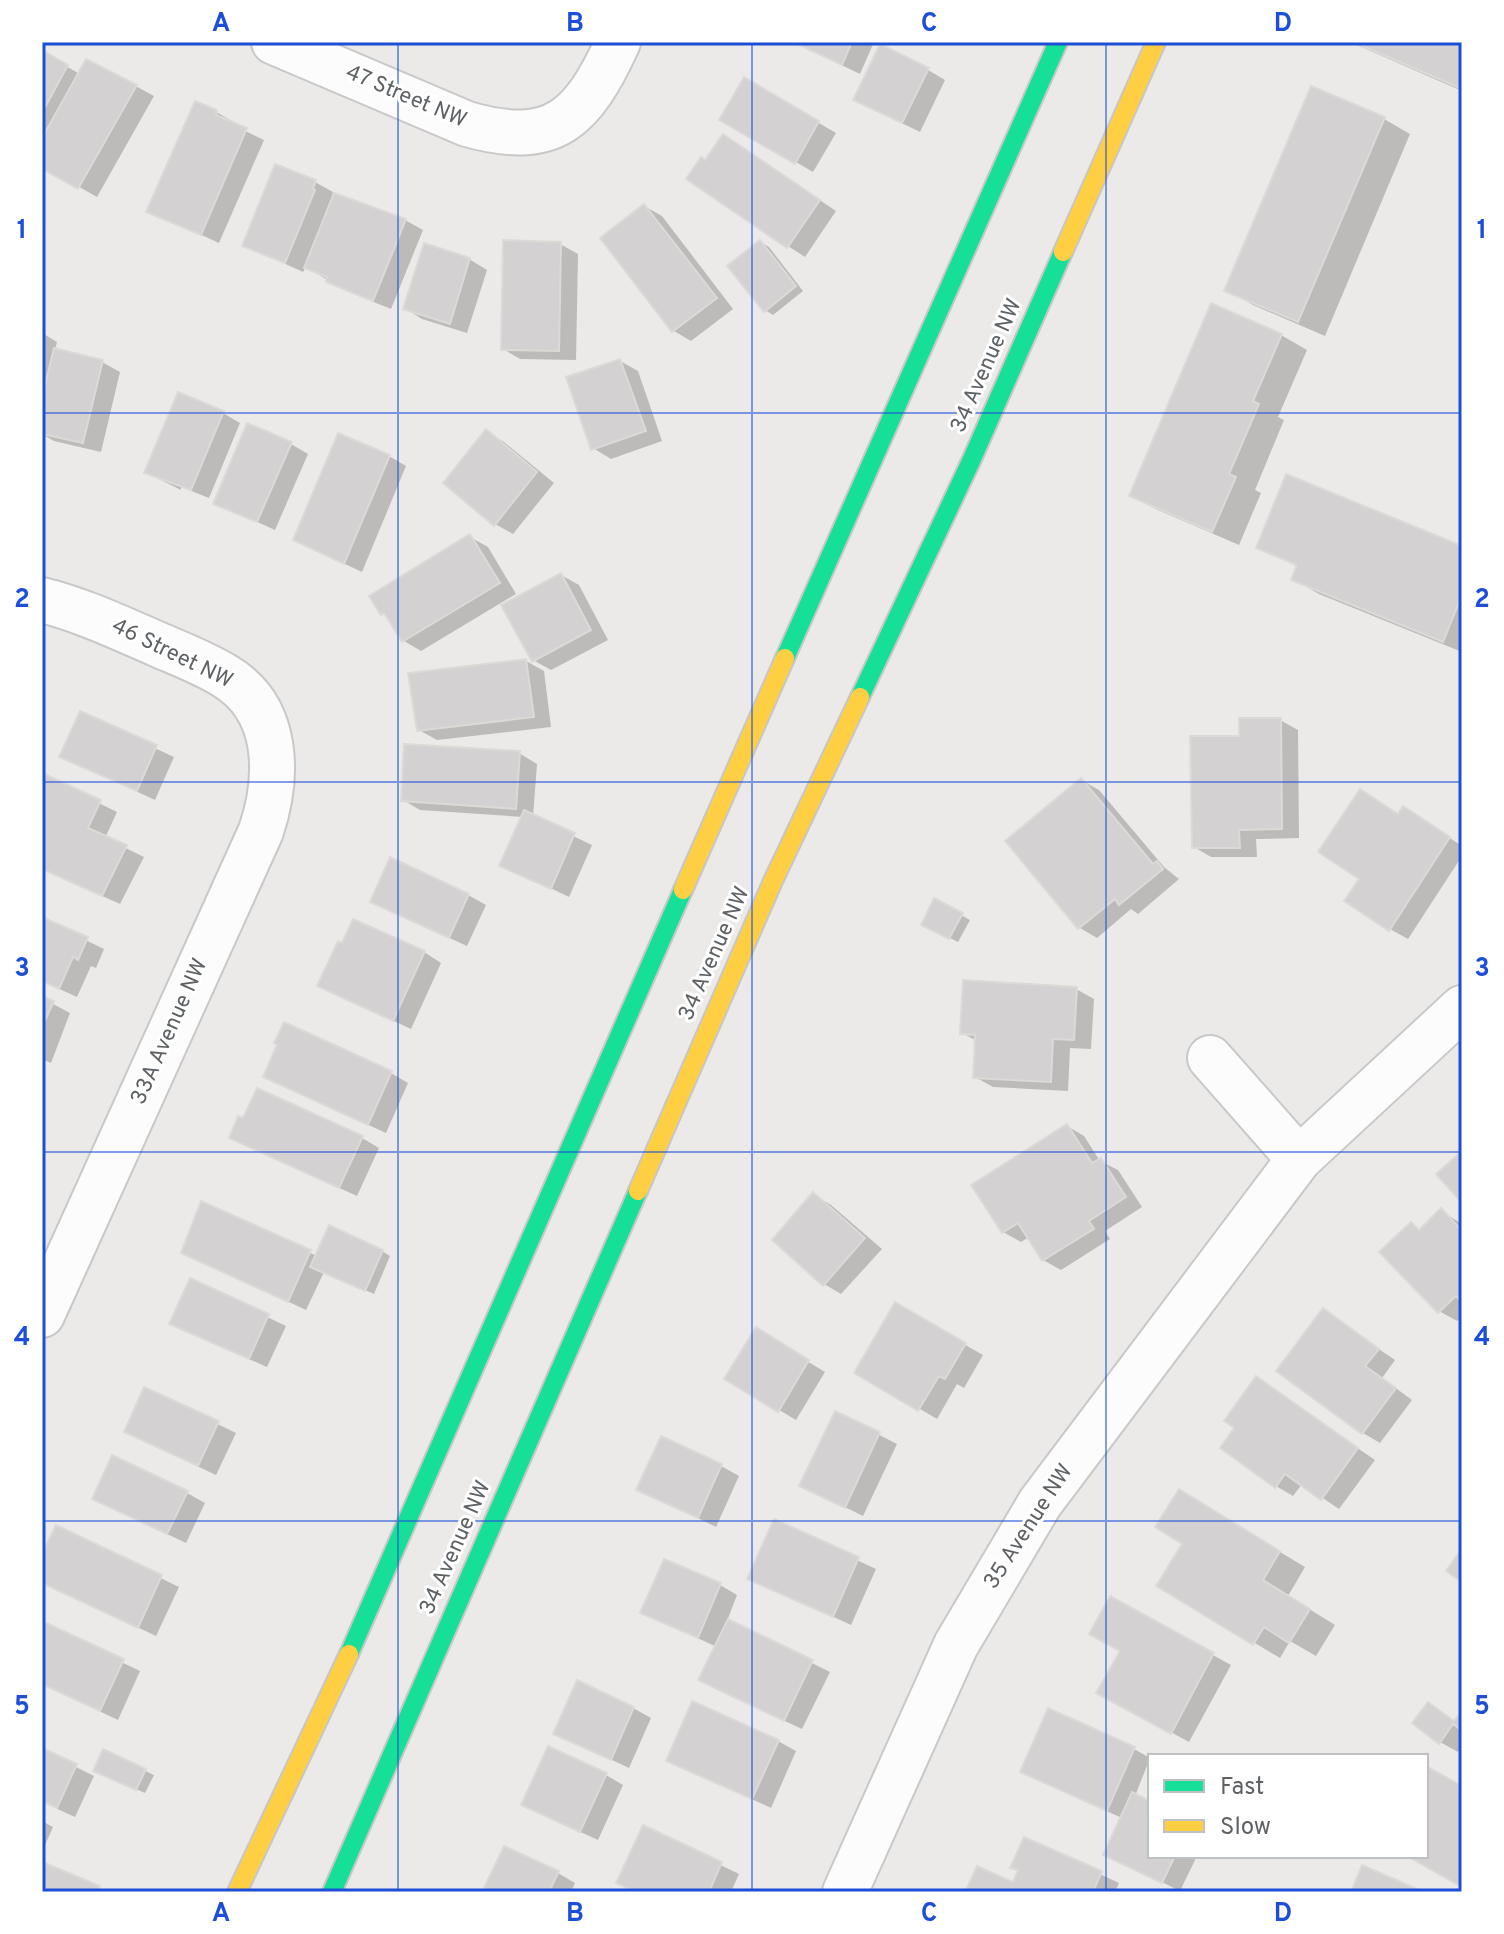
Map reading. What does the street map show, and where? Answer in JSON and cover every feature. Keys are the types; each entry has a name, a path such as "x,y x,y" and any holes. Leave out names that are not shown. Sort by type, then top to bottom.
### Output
{"main road":[{"path":"237,1892 347,1658 1058,42"},
{"name":"34 Avenue NW","path":"332,1892 773,881 972,459 1156,42"}],"street":[{"name":"47 Street NW","path":"274,42 467,124 497,133 520,134 542,131 579,108 595,89 618,42"},
{"name":"46 Street NW","path":"42,600 112,624 225,676 249,694 263,717 271,744"},
{"name":"33A Avenue NW","path":"42,1315 261,831 271,802 274,769 271,744"},
{"name":"35 Avenue NW","path":"845,1892 956,1645 1040,1503 1299,1159 1462,1008"},
{"path":"1210,1058 1299,1159"}],"building":[{"path":"793,42 852,42 842,65"},
{"path":"1353,42 1462,42 1462,89"},
{"path":"880,44 929,68 902,123 853,100"},
{"path":"42,50 68,65 42,113"},
{"path":"86,59 137,85 78,189 42,169 42,138"},
{"path":"744,77 819,121 795,164 719,120"},
{"path":"1311,86 1385,117 1298,322 1224,291"},
{"path":"195,101 217,110 216,115 247,128 201,235 146,212"},
{"path":"723,134 820,200 787,248 686,179 701,157 705,160"},
{"path":"275,164 316,180 315,190 285,263 242,246"},
{"path":"334,193 406,219 373,301 326,282 327,277 304,268"},
{"path":"644,204 717,298 672,332 600,238"},
{"path":"503,240 561,242 559,351 501,350"},
{"path":"760,240 796,286 764,312 727,266"},
{"path":"424,243 470,258 450,324 403,309"},
{"path":"1211,303 1282,334 1253,401 1259,404 1229,474 1236,477 1212,532 1129,496"},
{"path":"54,348 103,360 83,443 42,434 42,398"},
{"path":"620,359 646,431 591,450 566,377"},
{"path":"178,392 224,411 191,490 144,473"},
{"path":"247,423 292,442 257,522 213,504"},
{"path":"486,429 537,472 494,526 443,483"},
{"path":"338,433 390,455 344,564 293,540"},
{"path":"1286,474 1462,546 1462,595 1443,642 1291,580 1297,565 1256,548"},
{"path":"470,534 500,583 402,642 369,596"},
{"path":"561,573 591,630 532,662 501,605"},
{"path":"526,659 534,717 417,731 408,673"},
{"path":"80,711 157,745 137,791 59,757"},
{"path":"1239,718 1281,718 1282,829 1239,830 1240,848 1192,848 1190,736 1239,736"},
{"path":"404,744 520,751 516,809 401,801"},
{"path":"42,773 101,800 88,828 127,845 102,896 42,869"},
{"path":"1081,778 1153,864 1157,861 1163,869 1119,905 1115,899 1078,929 1005,841"},
{"path":"1360,789 1398,814 1403,806 1450,837 1389,931 1344,901 1359,879 1318,852"},
{"path":"524,810 575,833 551,889 499,866"},
{"path":"390,857 469,894 449,938 370,902"},
{"path":"934,898 963,913 949,939 921,925"},
{"path":"42,917 88,937 78,960 73,957 59,989 42,981"},
{"path":"353,919 425,951 393,1021 317,986 338,941 342,943"},
{"path":"963,980 1077,987 1074,1040 1053,1039 1051,1082 973,1078 975,1035 960,1034"},
{"path":"42,996 54,1001 42,1027"},
{"path":"284,1022 392,1071 368,1125 263,1077"},
{"path":"257,1088 363,1136 339,1188 229,1138 238,1116 243,1118"},
{"path":"1067,1124 1092,1163 1101,1158 1126,1197 1089,1221 1094,1229 1042,1261 1018,1223 1002,1233 971,1185"},
{"path":"1462,1151 1462,1203 1436,1174"},
{"path":"813,1192 865,1238 823,1286 772,1240"},
{"path":"201,1201 311,1250 288,1302 181,1253"},
{"path":"1441,1208 1462,1231 1462,1302 1456,1296 1438,1313 1379,1252 1411,1222 1419,1230"},
{"path":"329,1225 383,1250 365,1291 310,1267"},
{"path":"190,1278 269,1314 249,1359 169,1324"},
{"path":"895,1302 966,1343 945,1379 939,1376 918,1411 854,1373"},
{"path":"1323,1308 1379,1349 1365,1366 1396,1388 1362,1434 1276,1371"},
{"path":"756,1327 809,1360 778,1412 724,1379"},
{"path":"1256,1376 1358,1448 1321,1500 1285,1474 1275,1488 1220,1448 1234,1428 1224,1421"},
{"path":"144,1387 219,1421 198,1466 124,1432"},
{"path":"835,1411 880,1432 845,1508 799,1486"},
{"path":"661,1436 722,1464 698,1518 636,1490"},
{"path":"112,1455 188,1491 167,1534 92,1499"},
{"path":"1179,1489 1280,1551 1263,1580 1310,1609 1289,1643 1264,1627 1253,1645 1156,1586 1182,1544 1155,1527"},
{"path":"774,1519 859,1557 833,1617 747,1579"},
{"path":"56,1525 162,1575 138,1628 42,1583 42,1554"},
{"path":"1462,1548 1462,1582 1446,1571"},
{"path":"664,1559 721,1583 698,1638 640,1613"},
{"path":"1110,1596 1214,1653 1171,1734 1096,1693 1120,1651 1089,1634"},
{"path":"728,1619 813,1660 784,1721 698,1680"},
{"path":"42,1621 124,1659 100,1711 42,1684"},
{"path":"577,1680 634,1707 611,1760 553,1734"},
{"path":"692,1701 779,1740 752,1799 666,1761"},
{"path":"1428,1702 1454,1721 1462,1711 1462,1731 1453,1724 1439,1744 1412,1723"},
{"path":"1048,1708 1135,1747 1107,1811 1020,1772"},
{"path":"548,1746 607,1773 580,1832 521,1805"},
{"path":"42,1748 77,1764 57,1808 42,1801"},
{"path":"103,1749 146,1769 136,1790 93,1771"},
{"path":"1428,1767 1462,1786 1460,1886 1411,1858 1428,1858"},
{"path":"1132,1792 1148,1800 1148,1858 1174,1858 1162,1883 1103,1855"},
{"path":"643,1825 722,1862 709,1892 635,1892 616,1883"},
{"path":"1024,1837 1102,1871 1093,1892 965,1892 977,1866 1013,1882 1018,1870 1010,1868"},
{"path":"504,1846 559,1871 549,1892 482,1892"},
{"path":"45,1863 100,1886 97,1892 42,1892"},
{"path":"1362,1865 1424,1892 1351,1892"}],"traffic: fast":[{"path":"785,658 1058,42"},
{"path":"860,697 972,459 1063,252"},
{"path":"349,1654 683,890"},
{"path":"332,1892 638,1191"}],"traffic: slow":[{"path":"1063,252 1156,42"},
{"path":"683,890 785,658"},
{"path":"638,1191 773,881 860,697"},
{"path":"237,1892 349,1654"}]}
